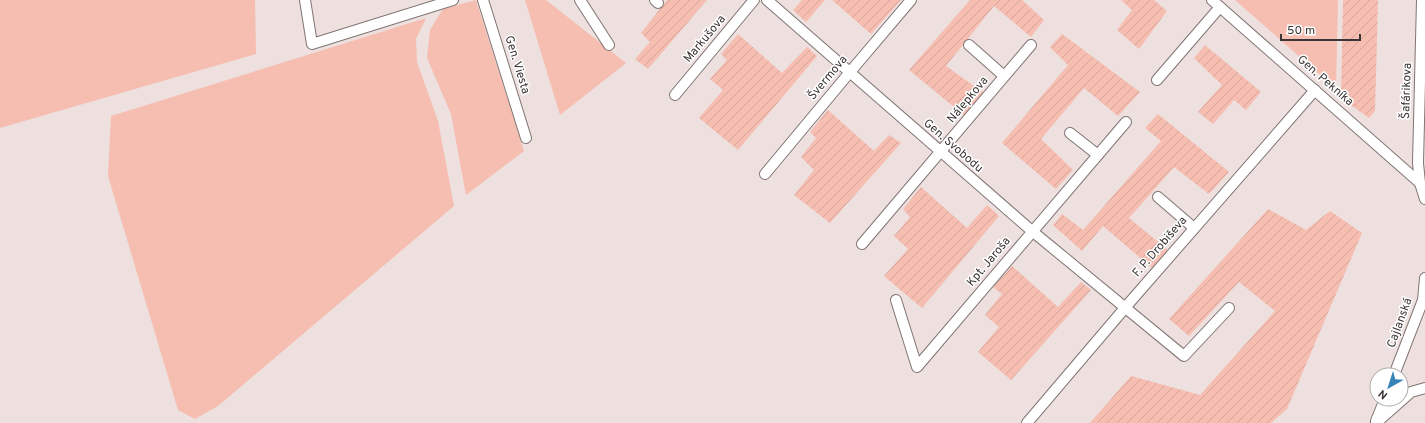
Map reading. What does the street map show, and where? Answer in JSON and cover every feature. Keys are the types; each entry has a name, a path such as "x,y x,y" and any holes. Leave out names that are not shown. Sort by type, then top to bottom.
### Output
{"street":[{"path":"305,0 312,44 453,0"},
{"name":"Gen. Viesta","path":"483,0 526,138"},
{"path":"580,0 609,45"},
{"name":"Markušova","path":"675,95 754,0"},
{"name":"Gen. Svobodu","path":"767,0 1032,232 1184,356 1229,308"},
{"name":"Švermova","path":"765,174 912,0"},
{"name":"Gen. Pekníka","path":"1212,0 1422,183"},
{"name":"Šafárikova","path":"1422,0 1418,164 1422,183"},
{"path":"1157,80 1220,7"},
{"name":"Nálepkova","path":"862,244 1031,45"},
{"path":"969,46 1004,76"},
{"name":"F. P. Drobiševa","path":"1027,423 1194,228 1315,90"},
{"name":"Kpt. Jaroša","path":"896,300 917,367 1126,122"},
{"path":"1070,132 1098,155"},
{"path":"1422,183 1425,199"},
{"path":"1158,197 1194,228"},
{"name":"Cajlanská","path":"1397,367 1423,300 1425,278"},
{"path":"1376,423 1411,392 1425,388"},
{"path":"1376,423 1382,407"}],"shaded area":[{"path":"0,0 255,0 256,54 0,128"},
{"path":"476,0 524,151 466,195 451,114 427,58 430,30 443,9"},
{"path":"525,0 546,0 626,63 560,115"},
{"path":"667,0 707,0 648,69 635,59 650,42 641,33"},
{"path":"802,0 825,0 806,22 793,10"},
{"path":"832,0 901,0 871,34"},
{"path":"970,0 1022,0 1044,20 1031,37 994,6 946,66 984,93 965,116 909,70"},
{"path":"1121,0 1154,0 1167,11 1139,49 1117,30 1132,10"},
{"path":"1235,0 1338,0 1336,89"},
{"path":"1343,0 1378,0 1375,111 1369,118 1341,98"},
{"path":"426,18 416,39 417,62 438,121 454,206 218,406 195,419 178,410 108,176 111,116"},
{"path":"738,34 782,73 807,47 817,56 738,150 699,118 723,90 710,79 727,60 721,54"},
{"path":"1062,34 1140,92 1118,116 1084,88 1041,139 1073,170 1056,189 1002,143 1068,65 1050,47"},
{"path":"1205,45 1261,92 1246,110 1234,100 1213,124 1198,112 1222,85 1194,58"},
{"path":"828,110 874,151 889,135 901,143 830,223 794,195 814,170 801,157 816,138 810,132"},
{"path":"1158,114 1229,172 1209,194 1174,167 1129,218 1168,250 1152,268 1103,226 1082,251 1053,225 1062,214 1083,230 1161,141 1145,128"},
{"path":"921,187 967,228 987,205 999,216 922,308 884,276 908,249 894,236 910,217 903,209"},
{"path":"1268,209 1306,230 1330,211 1362,233 1287,409 1271,423 1090,423 1131,376 1200,395 1275,311 1239,282 1189,336 1169,319"},
{"path":"1012,266 1058,307 1081,282 1091,290 1011,380 978,352 999,327 985,315 1002,294 993,287"}]}
